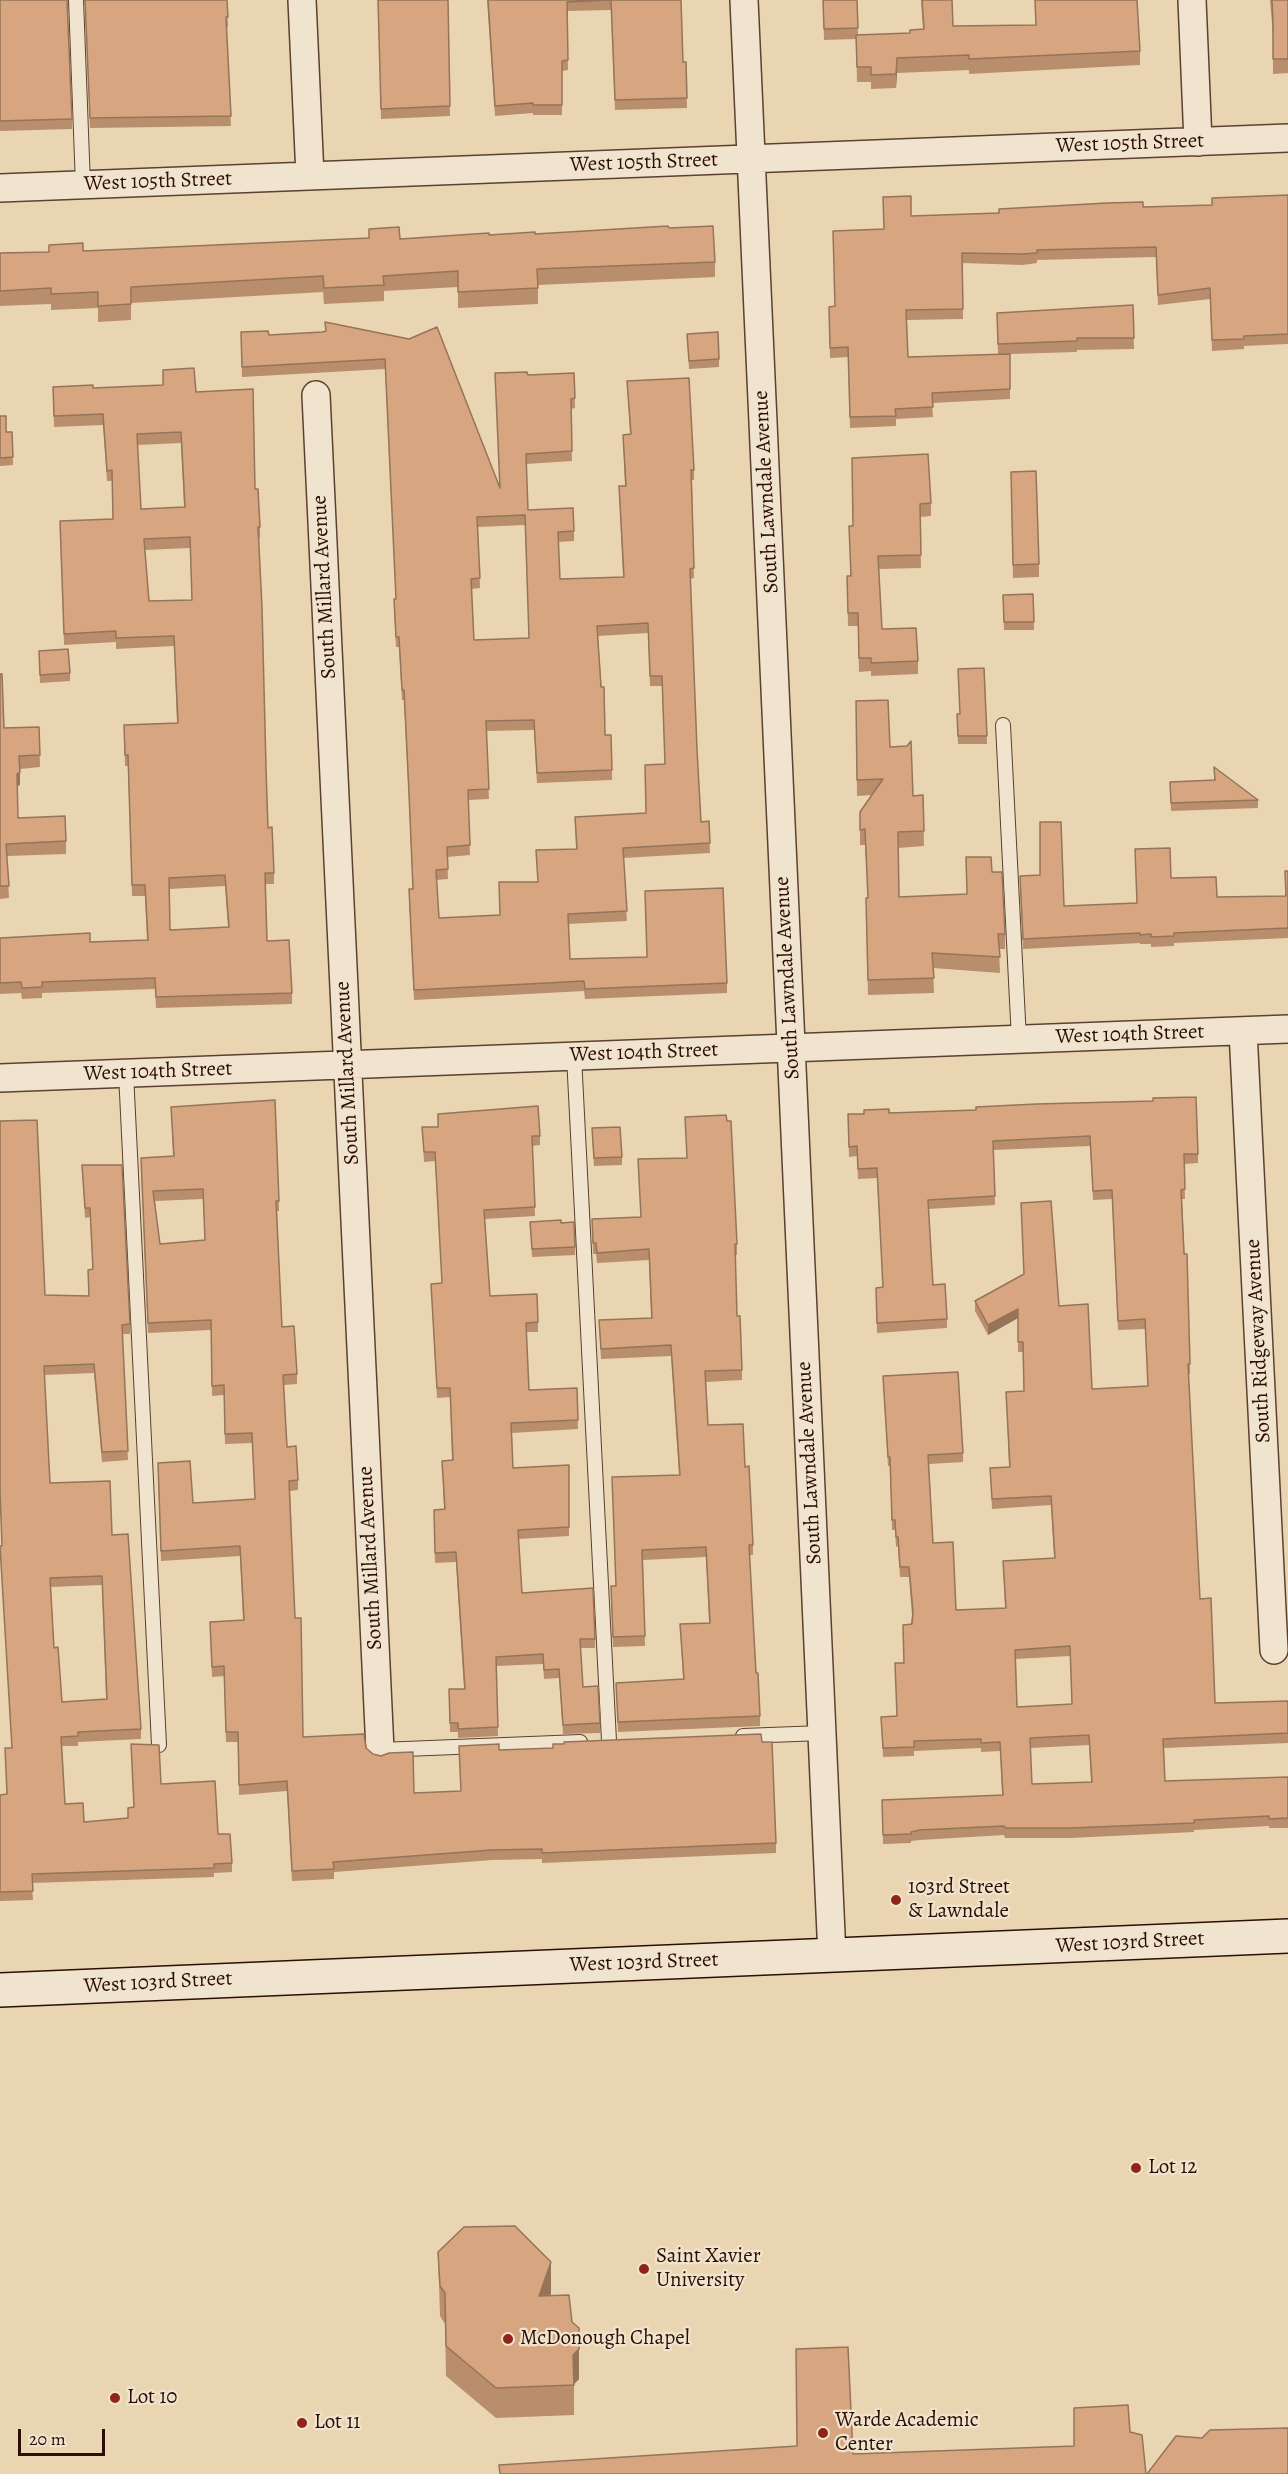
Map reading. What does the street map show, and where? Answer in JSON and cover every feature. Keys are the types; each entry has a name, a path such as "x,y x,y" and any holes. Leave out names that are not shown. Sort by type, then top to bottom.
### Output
{"main road":[{"name":"West 103rd Street","path":"0,1990 1288,1936"}],"street":[{"path":"302,0 310,176"},
{"name":"South Lawndale Avenue","path":"744,0 832,1956"},
{"path":"1192,0 1198,142"},
{"name":"West 105th Street","path":"0,188 1288,138"},
{"name":"South Millard Avenue","path":"316,395 380,1750"},
{"name":"West 104th Street","path":"0,1078 1288,1029"},
{"name":"South Ridgeway Avenue","path":"1243,1031 1274,1650"}],"lane":[{"path":"76,0 83,184"},
{"path":"1003,724 1020,1040"},
{"path":"380,1750 614,1741 574,1056"},
{"path":"126,1073 159,1745"},
{"path":"733,1736 822,1733"}],"building":[{"path":"0,0 67,0 72,119 0,121"},
{"path":"85,0 227,0 231,116 90,118"},
{"path":"378,0 448,0 450,106 381,109"},
{"path":"488,0 611,0 567,2 568,60 562,61 562,105 533,105 533,103 495,106"},
{"path":"611,0 681,0 687,98 615,100"},
{"path":"823,0 857,0 858,28 824,29"},
{"path":"922,0 952,0 953,26 1036,25 1035,0 1137,0 1140,51 969,59 969,55 897,58 896,74 871,75 871,67 857,67 856,35 910,33 910,30 924,29"},
{"path":"1272,0 1288,0 1288,59 1273,59"},
{"path":"1288,195 1288,334 1212,340 1210,288 1158,295 1156,247 1037,250 1037,253 1023,254 962,253 963,309 906,310 908,357 1010,354 1010,389 932,393 933,407 895,409 896,416 850,417 848,347 830,348 829,307 835,306 833,231 884,229 883,197 911,196 911,216 999,213 999,209 1107,203 1143,202 1143,207 1212,205 1212,198"},
{"path":"668,226 669,228 713,226 715,262 537,269 538,288 458,292 458,271 383,276 384,285 324,288 323,276 131,287 131,304 98,306 98,292 51,294 51,288 0,291 0,253 49,252 49,245 83,243 83,251 369,238 369,229 399,227 400,239"},
{"path":"1133,305 1134,338 1077,338 1077,341 998,344 997,313"},
{"path":"325,322 409,339 437,327 500,488 495,373 527,372 528,375 574,373 575,398 571,399 572,451 526,454 528,510 573,508 574,531 558,532 560,579 624,577 619,486 626,486 623,435 631,434 627,381 689,378 694,470 691,470 694,568 690,569 697,749 701,822 709,821 710,843 623,848 627,911 568,914 570,959 647,957 645,891 723,888 727,983 585,989 584,981 414,990 409,889 413,889 409,793 404,690 402,690 399,637 396,637 385,359 242,367 241,332 268,331 269,335 326,331","holes":["525,515 529,638 474,640 471,579 480,578 477,517","648,623 650,676 662,676 665,764 645,765 646,813 575,817 577,849 536,850 538,882 499,882 500,915 439,918 436,870 448,869 447,847 470,845 468,790 489,789 486,721 534,720 537,773 612,770 611,735 605,735 604,687 601,687 597,626"]},
{"path":"718,332 719,359 689,361 687,334"},
{"path":"194,368 196,392 253,389 255,489 258,489 260,527 258,527 268,828 272,827 274,873 265,873 267,941 289,940 292,993 156,997 155,978 42,982 42,987 22,988 21,982 0,983 0,938 90,933 90,942 148,940 145,885 132,885 128,755 125,755 124,725 178,723 174,636 116,638 116,631 64,634 60,521 113,519 112,470 107,471 103,414 54,416 53,387 163,385 163,370","holes":["181,432 185,507 141,509 137,434","190,537 192,600 149,601 144,539","225,875 229,927 170,930 169,878"]},
{"path":"0,416 6,416 6,432 12,432 13,457 0,458"},
{"path":"928,454 931,503 920,504 921,555 878,556 882,629 916,628 918,661 871,663 871,658 859,658 858,613 848,613 847,576 851,576 849,526 853,526 852,458"},
{"path":"1036,471 1039,564 1013,565 1011,472"},
{"path":"1033,594 1034,622 1004,622 1003,595"},
{"path":"68,649 70,673 40,675 39,651"},
{"path":"984,668 987,736 958,736 957,714 960,714 958,669"},
{"path":"0,674 2,674 4,728 39,727 40,755 19,756 18,818 65,816 66,841 6,844 9,886 0,886"},
{"path":"888,700 890,747 907,746 911,741 913,796 923,795 924,831 898,832 899,897 967,894 966,857 991,857 992,872 1002,872 1005,934 998,934 1000,957 932,953 934,978 868,980 865,829 860,830 860,812 883,779 857,780 856,701"},
{"path":"1214,767 1258,800 1171,803 1170,782 1215,780"},
{"path":"1040,822 1061,822 1064,906 1137,903 1135,849 1170,848 1171,878 1216,877 1217,897 1286,896 1285,871 1288,871 1288,928 1174,933 1174,936 1151,937 1151,934 1140,935 1140,933 1023,939 1020,876 1040,875"},
{"path":"1196,1097 1198,1154 1184,1154 1185,1189 1181,1190 1184,1254 1187,1254 1190,1364 1188,1364 1200,1599 1211,1598 1215,1703 1288,1701 1288,1733 1163,1739 1165,1781 1288,1777 1288,1818 1269,1819 1269,1816 1194,1820 1194,1823 1071,1828 1005,1828 1004,1826 920,1830 911,1832 911,1834 883,1835 882,1800 1003,1795 1000,1742 981,1743 981,1739 914,1741 914,1747 883,1748 881,1717 897,1716 895,1663 904,1663 903,1625 912,1624 913,1612 909,1567 900,1567 898,1537 896,1537 895,1520 892,1520 890,1457 888,1457 883,1376 958,1372 963,1453 928,1455 933,1543 953,1542 956,1610 1006,1608 1003,1561 1055,1558 1051,1496 992,1499 990,1468 1010,1467 1006,1392 1024,1391 1023,1342 1018,1342 1018,1309 988,1325 975,1301 1024,1274 1021,1203 1051,1201 1059,1306 1088,1304 1092,1389 1148,1386 1145,1319 1118,1321 1112,1190 1093,1191 1090,1136 993,1141 995,1196 928,1200 933,1285 945,1284 947,1319 877,1323 876,1288 883,1287 877,1168 858,1169 857,1146 849,1147 848,1114 864,1114 864,1110 889,1109 889,1113 976,1110 976,1107 1153,1101 1153,1098","holes":["1070,1646 1072,1704 1017,1707 1015,1650","1089,1735 1092,1782 1032,1784 1030,1738"]},
{"path":"275,1100 279,1201 276,1201 282,1327 294,1326 297,1374 283,1375 287,1447 296,1446 298,1480 289,1481 295,1618 301,1618 303,1737 364,1734 366,1748 373,1754 381,1756 389,1753 413,1752 414,1793 461,1791 459,1746 499,1744 499,1750 553,1748 553,1744 564,1744 564,1742 761,1734 762,1742 772,1742 776,1843 542,1853 542,1849 492,1850 333,1862 334,1869 292,1871 287,1781 239,1785 238,1732 226,1732 224,1666 212,1667 210,1622 244,1620 240,1546 161,1551 158,1463 190,1461 193,1503 255,1499 252,1433 225,1434 224,1385 212,1386 211,1320 148,1323 141,1158 174,1156 171,1107","holes":["203,1189 205,1240 160,1244 153,1191"]},
{"path":"538,1106 540,1136 532,1136 535,1207 484,1210 490,1296 537,1294 538,1322 526,1323 529,1390 577,1388 578,1420 511,1423 513,1468 569,1465 569,1527 518,1530 522,1593 593,1588 595,1639 580,1639 583,1687 598,1686 600,1723 563,1725 559,1669 544,1670 543,1654 496,1657 498,1727 458,1729 458,1723 450,1723 449,1689 465,1689 456,1552 435,1553 434,1510 445,1509 442,1461 453,1460 450,1388 437,1388 431,1284 442,1283 435,1152 424,1152 422,1127 438,1127 438,1114"},
{"path":"726,1115 727,1121 731,1121 737,1244 735,1244 737,1316 740,1316 742,1370 705,1371 708,1425 743,1424 745,1467 749,1466 753,1545 749,1545 760,1716 618,1722 616,1683 684,1679 680,1624 710,1623 706,1547 642,1550 645,1636 613,1637 611,1586 616,1586 612,1477 680,1475 671,1345 601,1349 599,1320 652,1318 649,1249 597,1253 596,1243 593,1243 592,1219 641,1217 638,1159 687,1158 685,1117"},
{"path":"37,1120 45,1295 89,1296 88,1270 93,1269 90,1208 85,1208 82,1165 122,1165 130,1324 122,1325 128,1451 102,1452 94,1364 44,1366 50,1483 110,1481 112,1535 128,1534 141,1729 78,1732 78,1736 61,1737 65,1804 83,1803 84,1822 128,1818 128,1808 134,1807 131,1744 159,1745 161,1784 215,1781 218,1834 230,1834 232,1863 214,1864 214,1868 32,1874 33,1891 0,1892 0,1795 7,1794 5,1748 12,1748 0,1546 2,1546 0,1121","holes":["102,1576 107,1699 62,1702 58,1647 54,1648 50,1578"]},
{"path":"620,1127 622,1157 594,1158 592,1128"},
{"path":"561,1220 561,1223 574,1222 575,1247 532,1249 530,1222"},
{"name":"McDonough Chapel","path":"515,2226 551,2262 539,2296 569,2295 572,2322 579,2328 579,2349 573,2355 574,2385 496,2388 446,2346 445,2293 440,2286 438,2252 464,2227"},
{"path":"848,2347 853,2454 1074,2446 1074,2408 1128,2405 1130,2432 1142,2435 1146,2474 500,2474 499,2465 797,2446 796,2349"},
{"path":"1288,2428 1288,2474 1147,2474 1176,2436 1202,2438 1210,2430"}],"place":[{"name":"103rd Street & Lawndale","path":"896,1900"},
{"name":"Lot 12","path":"1136,2168"},
{"name":"Saint Xavier University","path":"644,2269"},
{"name":"McDonough Chapel","path":"508,2339"},
{"name":"Lot 10","path":"115,2398"},
{"name":"Lot 11","path":"302,2423"},
{"name":"Warde Academic Center","path":"823,2433"}]}
